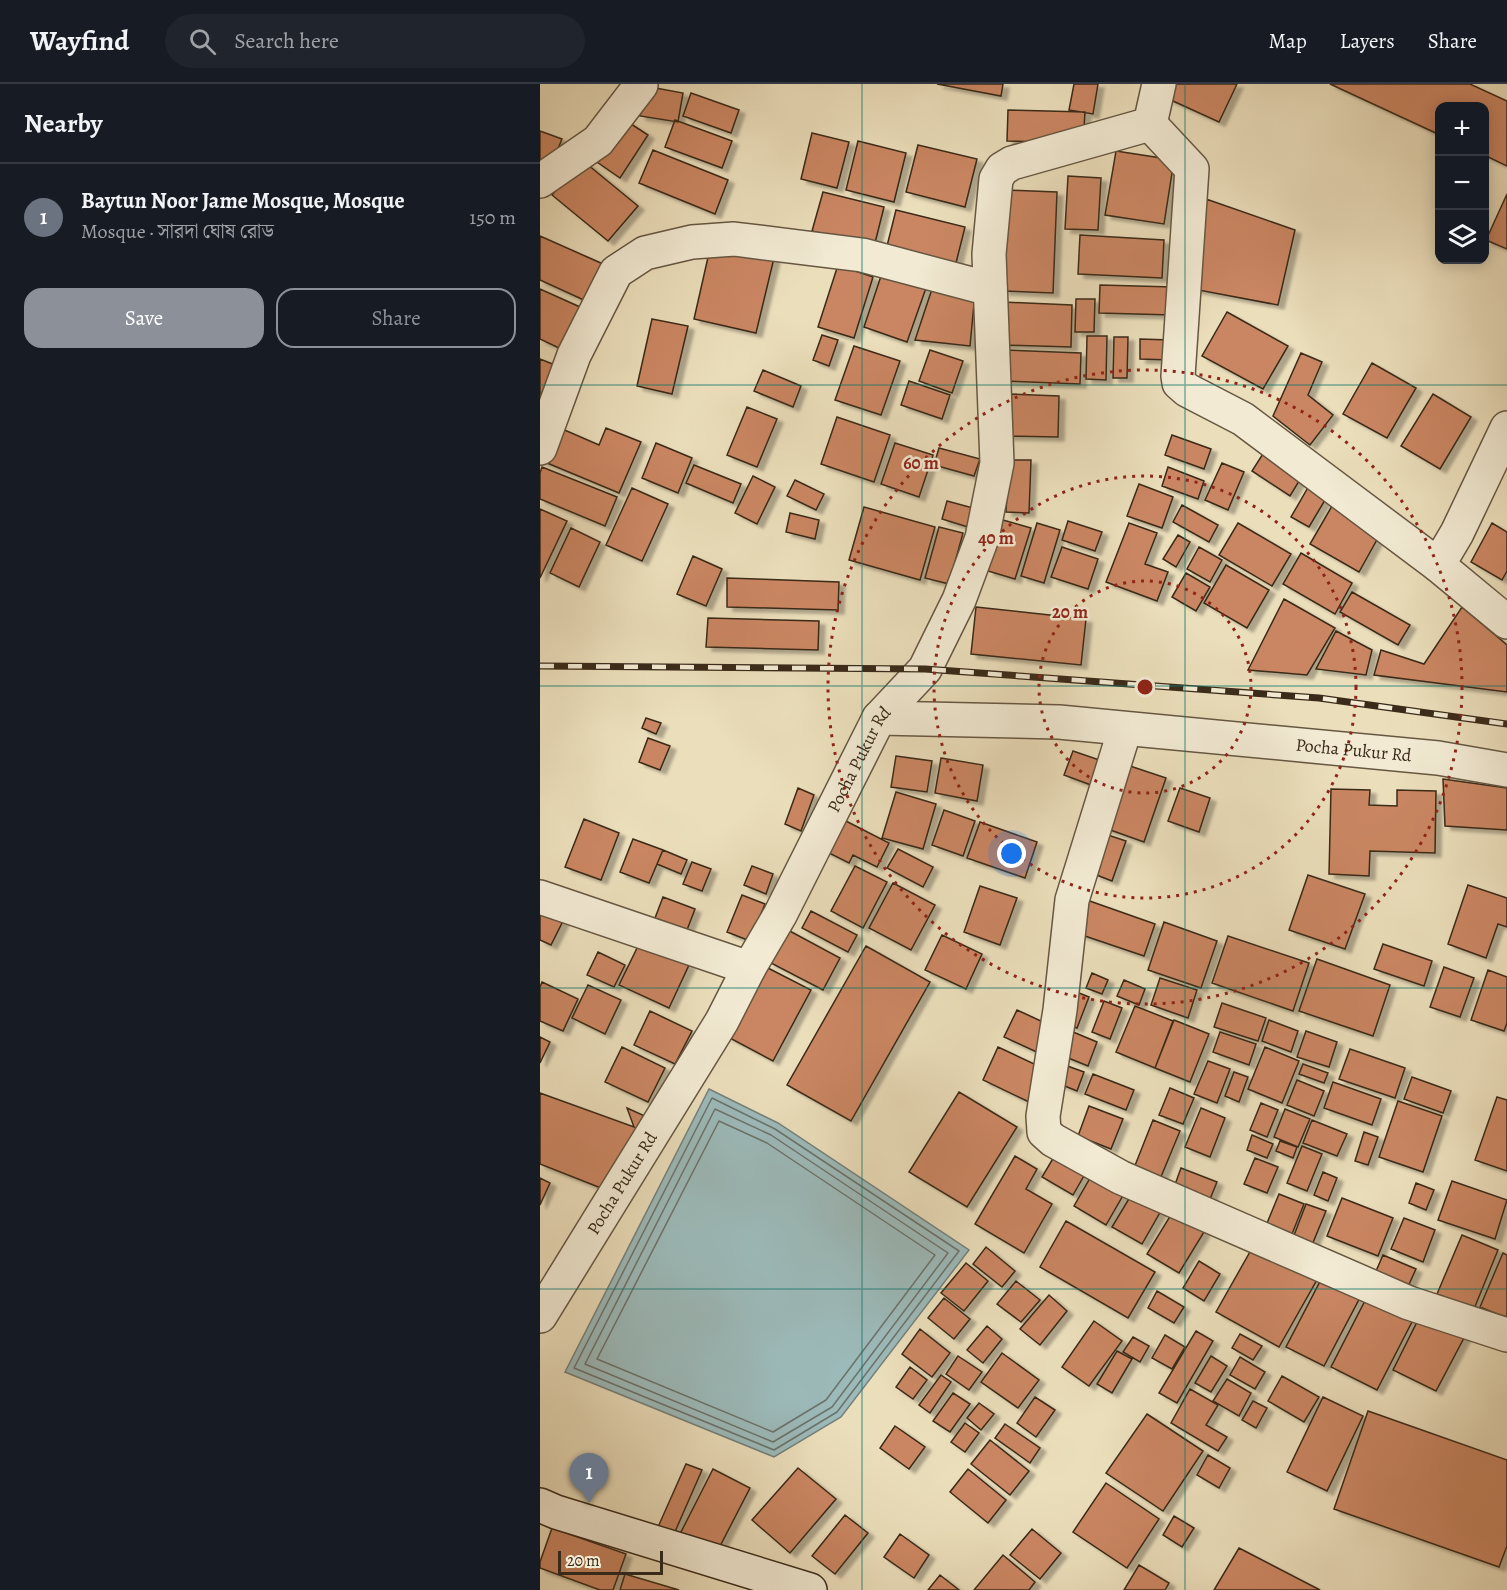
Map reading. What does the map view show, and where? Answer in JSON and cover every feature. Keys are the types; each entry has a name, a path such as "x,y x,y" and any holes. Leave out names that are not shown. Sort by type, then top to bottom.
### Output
{"street":[{"path":"540,181 598,141 641,84"},
{"path":"1150,124 1159,84"},
{"path":"879,717 925,669 959,600 982,538 997,463 989,254 996,179 1002,169 1012,163 1150,124"},
{"path":"1150,124 1192,169 1179,382 1187,390 1243,419 1438,565 1507,622"},
{"path":"540,448 574,355 616,272 645,253 692,242 734,238 862,255 990,289"},
{"path":"1438,565 1457,533 1507,428"},
{"name":"Pocha Pukur Rd","path":"540,1316 722,1021 780,915 879,717 1059,722 1438,758 1507,770"},
{"path":"1125,729 1072,900 1060,1010 1043,1116 1044,1131 1053,1140 1152,1191 1409,1303 1507,1335"},
{"path":"540,897 749,968"},
{"path":"540,1505 556,1512 810,1590"}],"water":[{"path":"709,1089 778,1123 969,1250 841,1417 774,1457 565,1372"}],"building":[{"path":"937,84 1003,84 1001,96"},
{"path":"1074,84 1098,84 1093,114 1069,110"},
{"path":"1167,84 1237,84 1219,122 1162,96"},
{"path":"1330,84 1470,84 1507,101 1507,166 1489,157 1489,102 1435,102 1435,133"},
{"path":"645,86 683,93 678,122 640,116"},
{"path":"691,93 739,110 731,133 683,116"},
{"path":"1008,110 1085,112 1083,143 1007,141"},
{"path":"625,120 648,135 620,178 597,162"},
{"path":"675,120 732,141 722,168 665,147"},
{"path":"540,131 562,139 550,168 540,164"},
{"path":"812,133 849,142 837,188 801,179"},
{"path":"858,141 906,153 894,202 846,190"},
{"path":"918,145 977,159 965,207 906,192"},
{"path":"653,150 728,180 715,214 639,183"},
{"path":"1116,151 1174,160 1164,224 1105,215"},
{"path":"582,160 638,206 608,241 552,195"},
{"path":"1068,176 1101,178 1098,230 1065,229"},
{"path":"1007,190 1057,192 1053,293 1003,291"},
{"path":"823,192 884,207 874,247 812,231"},
{"path":"1507,194 1507,249 1489,241 1489,233"},
{"path":"1206,199 1295,230 1278,305 1193,289"},
{"path":"896,210 965,227 954,271 885,254"},
{"path":"1080,235 1164,240 1162,278 1078,274"},
{"path":"540,236 603,264 586,301 540,280"},
{"path":"711,244 774,258 756,333 694,319"},
{"path":"838,265 873,277 854,338 818,327"},
{"path":"882,273 926,288 907,342 864,327"},
{"path":"935,280 975,293 970,346 915,340"},
{"path":"1100,285 1173,287 1172,315 1099,313"},
{"path":"540,289 580,307 561,349 540,339"},
{"path":"1076,299 1095,299 1094,332 1075,332"},
{"path":"1003,302 1072,305 1071,347 1002,345"},
{"path":"1227,312 1288,346 1263,389 1202,356"},
{"path":"652,319 688,326 672,394 637,386"},
{"path":"822,335 838,340 829,366 813,360"},
{"path":"1087,336 1107,336 1106,380 1086,379"},
{"path":"1114,337 1128,337 1127,378 1113,378"},
{"path":"1140,339 1170,340 1170,360 1140,359"},
{"path":"854,346 900,361 881,415 835,400"},
{"path":"930,350 963,361 952,393 919,381"},
{"path":"1003,350 1081,353 1080,384 1002,381"},
{"path":"1301,353 1322,362 1308,395 1333,415 1310,445 1273,416"},
{"path":"540,359 555,365 540,397"},
{"path":"1372,363 1416,388 1387,438 1343,414"},
{"path":"763,370 801,386 793,407 754,391"},
{"path":"909,381 950,395 942,419 901,405"},
{"path":"1009,394 1059,396 1058,437 1007,436"},
{"path":"1433,394 1471,417 1440,469 1401,446"},
{"path":"747,407 777,419 757,467 727,455"},
{"path":"837,417 890,435 874,482 821,464"},
{"path":"553,425 599,445 606,428 641,442 619,493 540,460"},
{"path":"1172,435 1211,449 1204,469 1165,455"},
{"path":"656,443 692,458 678,493 642,478"},
{"path":"895,443 933,455 919,497 881,484"},
{"path":"939,448 980,459 974,476 934,465"},
{"path":"1266,449 1304,473 1290,496 1252,471"},
{"path":"1009,460 1031,460 1029,513 1006,512"},
{"path":"1222,463 1244,472 1228,510 1205,500"},
{"path":"694,465 741,484 733,503 686,483"},
{"path":"542,467 617,497 605,526 540,499"},
{"path":"1168,467 1204,481 1198,499 1162,486"},
{"path":"753,476 775,487 757,524 735,513"},
{"path":"795,480 824,494 816,510 787,496"},
{"path":"1139,484 1173,497 1162,528 1127,516"},
{"path":"1310,484 1328,495 1309,527 1291,517"},
{"path":"632,488 668,504 642,561 606,545"},
{"path":"1336,499 1384,527 1359,572 1310,544"},
{"path":"947,501 973,508 968,527 942,519"},
{"path":"1182,505 1218,525 1209,542 1173,522"},
{"path":"864,507 935,527 920,580 849,560"},
{"path":"540,509 567,521 540,578"},
{"path":"790,513 819,520 815,539 786,532"},
{"path":"1003,520 1031,528 1015,579 988,571"},
{"path":"1068,521 1102,532 1095,551 1062,540"},
{"path":"1037,523 1060,530 1044,583 1021,576"},
{"path":"1129,523 1157,533 1145,564 1168,572 1157,601 1106,582"},
{"path":"1238,523 1291,554 1272,586 1219,555"},
{"path":"1492,523 1507,532 1507,571 1502,580 1471,562"},
{"path":"939,527 963,533 949,584 925,578"},
{"path":"571,528 600,542 579,587 550,573"},
{"path":"1178,535 1190,542 1176,567 1163,559"},
{"path":"1062,547 1098,559 1088,589 1051,577"},
{"path":"1199,547 1222,560 1210,582 1187,569"},
{"path":"1301,553 1352,583 1335,614 1283,584"},
{"path":"693,556 722,569 706,606 677,594"},
{"path":"1226,565 1269,590 1247,628 1204,603"},
{"path":"1186,573 1210,587 1196,611 1172,597"},
{"path":"727,578 839,582 838,610 727,607"},
{"path":"1352,592 1410,625 1398,645 1340,612"},
{"path":"1284,599 1335,628 1307,675 1248,670"},
{"path":"976,607 1086,619 1081,665 971,654"},
{"path":"1462,607 1507,645 1507,692 1374,675 1381,650 1424,664"},
{"path":"708,618 819,621 818,650 706,647"},
{"path":"1336,631 1372,650 1366,675 1316,669"},
{"path":"646,718 661,723 656,734 642,728"},
{"path":"648,738 670,746 660,770 639,762"},
{"path":"1073,751 1108,763 1099,788 1064,775"},
{"path":"896,756 932,761 927,792 891,787"},
{"path":"941,758 983,765 977,801 935,793"},
{"path":"1124,764 1166,778 1144,842 1102,827"},
{"path":"1443,779 1507,788 1507,830 1445,826"},
{"path":"798,788 814,795 801,831 785,824"},
{"path":"1180,788 1210,798 1199,832 1168,821"},
{"path":"1331,789 1370,790 1369,805 1397,806 1397,790 1436,791 1435,853 1370,851 1369,876 1329,874"},
{"path":"896,792 936,804 923,849 882,838"},
{"path":"944,810 975,821 963,856 932,845"},
{"path":"840,818 889,843 877,867 853,855 849,863 823,850"},
{"path":"584,819 619,833 601,880 565,867"},
{"path":"980,822 1037,842 1025,878 967,858"},
{"path":"1108,835 1126,841 1112,881 1094,874"},
{"path":"633,839 663,850 649,883 620,872"},
{"path":"898,849 933,867 923,887 887,868"},
{"path":"663,850 687,860 681,874 657,864"},
{"path":"692,862 711,869 702,891 683,884"},
{"path":"752,866 773,874 766,894 744,885"},
{"path":"855,866 887,882 863,928 831,911"},
{"path":"1308,875 1365,894 1345,949 1289,930"},
{"path":"893,883 935,905 911,950 869,928"},
{"path":"1468,885 1507,898 1507,927 1498,924 1486,958 1448,944"},
{"path":"980,886 1017,898 1000,945 964,932"},
{"path":"742,895 765,904 750,941 727,932"},
{"path":"663,897 695,909 687,930 655,918"},
{"path":"1084,899 1155,924 1144,956 1073,932"},
{"path":"540,910 563,921 551,945 540,940"},
{"path":"811,911 857,935 848,952 802,928"},
{"path":"1164,922 1217,941 1201,988 1148,970"},
{"path":"786,929 840,958 823,990 769,962"},
{"path":"942,935 982,954 966,989 925,970"},
{"path":"1228,936 1309,963 1293,1011 1212,983"},
{"path":"640,942 689,965 669,1008 619,985"},
{"path":"1383,944 1432,961 1424,986 1374,969"},
{"path":"866,946 930,982 851,1121 787,1085"},
{"path":"598,952 625,965 614,987 587,975"},
{"path":"1317,959 1390,985 1373,1036 1299,1011"},
{"path":"764,966 811,990 773,1061 726,1036"},
{"path":"1444,967 1474,978 1460,1017 1430,1007"},
{"path":"1488,970 1507,977 1507,1023 1504,1031 1471,1020"},
{"path":"1092,973 1108,980 1102,994 1086,988"},
{"path":"1160,978 1197,990 1188,1018 1151,1005"},
{"path":"1124,980 1145,989 1139,1005 1117,996"},
{"path":"542,982 578,999 563,1031 540,1021"},
{"path":"588,985 621,1000 605,1034 572,1018"},
{"path":"1074,991 1089,997 1077,1028 1062,1023"},
{"path":"1104,1001 1122,1008 1110,1039 1092,1032"},
{"path":"1222,1003 1266,1018 1258,1041 1214,1027"},
{"path":"1135,1006 1173,1021 1155,1068 1116,1052"},
{"path":"1017,1010 1054,1027 1041,1054 1004,1037"},
{"path":"650,1011 692,1031 675,1064 634,1045"},
{"path":"1174,1020 1209,1034 1190,1082 1155,1068"},
{"path":"1269,1020 1298,1031 1291,1052 1262,1041"},
{"path":"1066,1029 1097,1042 1088,1066 1056,1053"},
{"path":"1306,1031 1337,1042 1329,1067 1297,1057"},
{"path":"1220,1032 1256,1044 1249,1065 1213,1052"},
{"path":"540,1037 550,1042 540,1063"},
{"path":"622,1047 665,1068 648,1102 605,1082"},
{"path":"998,1047 1045,1069 1029,1102 983,1080"},
{"path":"1265,1047 1299,1061 1282,1103 1248,1089"},
{"path":"1350,1049 1405,1068 1395,1098 1339,1079"},
{"path":"1208,1061 1230,1069 1217,1103 1194,1094"},
{"path":"1062,1064 1084,1072 1077,1091 1055,1082"},
{"path":"1303,1064 1328,1073 1324,1083 1299,1074"},
{"path":"1234,1072 1248,1077 1239,1102 1225,1096"},
{"path":"1093,1074 1134,1090 1126,1110 1085,1094"},
{"path":"1412,1077 1451,1091 1443,1113 1404,1099"},
{"path":"1297,1080 1324,1091 1314,1116 1287,1105"},
{"path":"1333,1082 1381,1099 1372,1125 1324,1108"},
{"path":"1170,1088 1194,1098 1183,1124 1159,1115"},
{"path":"959,1092 1017,1127 967,1207 909,1172"},
{"path":"540,1093 634,1127 627,1108 647,1117 601,1188 540,1164"},
{"path":"1497,1097 1507,1100 1507,1171 1475,1160"},
{"path":"1398,1101 1442,1116 1423,1172 1379,1157"},
{"path":"1261,1103 1278,1110 1267,1137 1250,1130"},
{"path":"1089,1106 1123,1119 1111,1149 1078,1136"},
{"path":"1201,1108 1225,1118 1210,1157 1185,1147"},
{"path":"1285,1109 1310,1119 1298,1147 1274,1137"},
{"path":"1153,1120 1180,1131 1158,1184 1132,1173"},
{"path":"1312,1120 1347,1134 1337,1156 1303,1143"},
{"path":"1364,1132 1378,1137 1368,1165 1355,1161"},
{"path":"1252,1135 1273,1144 1267,1158 1247,1150"},
{"path":"1280,1141 1297,1147 1293,1158 1276,1151"},
{"path":"1302,1146 1322,1154 1307,1191 1287,1183"},
{"path":"1058,1150 1089,1167 1073,1195 1042,1177"},
{"path":"1015,1156 1037,1169 1026,1189 1052,1204 1024,1253 975,1224"},
{"path":"1255,1158 1278,1167 1267,1193 1244,1184"},
{"path":"1181,1168 1217,1182 1208,1204 1173,1190"},
{"path":"1323,1172 1337,1178 1328,1201 1314,1195"},
{"path":"1093,1173 1125,1192 1106,1225 1074,1206"},
{"path":"540,1178 550,1183 540,1205"},
{"path":"1452,1181 1507,1200 1495,1239 1438,1220"},
{"path":"1416,1183 1434,1190 1426,1210 1409,1203"},
{"path":"1133,1192 1162,1209 1142,1244 1112,1227"},
{"path":"1279,1194 1304,1204 1290,1239 1265,1228"},
{"path":"1342,1198 1393,1218 1378,1256 1327,1236"},
{"path":"1306,1204 1326,1211 1312,1245 1293,1238"},
{"path":"1172,1213 1204,1232 1179,1273 1147,1254"},
{"path":"1404,1218 1435,1230 1423,1262 1391,1249"},
{"path":"1066,1221 1155,1272 1128,1318 1040,1267"},
{"path":"1462,1235 1498,1250 1474,1309 1437,1294"},
{"path":"1255,1243 1318,1278 1279,1347 1216,1312"},
{"path":"986,1247 1015,1271 1002,1287 973,1264"},
{"path":"1503,1253 1507,1255 1507,1318 1480,1307"},
{"path":"1383,1255 1416,1269 1406,1291 1373,1278"},
{"path":"1199,1261 1220,1274 1204,1301 1183,1288"},
{"path":"966,1263 988,1281 964,1311 941,1293"},
{"path":"1326,1270 1364,1290 1324,1366 1286,1347"},
{"path":"1016,1281 1040,1300 1021,1322 997,1304"},
{"path":"1157,1291 1184,1307 1174,1323 1148,1308"},
{"path":"1370,1291 1416,1314 1377,1390 1331,1367"},
{"path":"1049,1295 1067,1311 1040,1345 1020,1329"},
{"path":"944,1298 970,1319 954,1339 928,1318"},
{"path":"1421,1314 1465,1336 1436,1391 1393,1370"},
{"path":"1094,1321 1122,1341 1089,1386 1062,1367"},
{"path":"987,1326 1002,1339 983,1363 967,1350"},
{"path":"920,1329 950,1353 932,1377 902,1354"},
{"path":"1196,1331 1213,1341 1177,1403 1159,1393"},
{"path":"1240,1334 1262,1346 1253,1360 1232,1348"},
{"path":"1165,1335 1185,1347 1172,1369 1152,1358"},
{"path":"1133,1337 1149,1346 1140,1362 1123,1352"},
{"path":"1117,1351 1132,1359 1112,1393 1097,1384"},
{"path":"1002,1353 1039,1380 1018,1408 981,1382"},
{"path":"958,1356 982,1372 969,1390 946,1374"},
{"path":"1211,1356 1227,1366 1211,1392 1195,1383"},
{"path":"1240,1357 1265,1372 1255,1389 1230,1375"},
{"path":"910,1367 927,1380 913,1399 896,1387"},
{"path":"941,1375 951,1382 930,1413 919,1405"},
{"path":"1282,1376 1319,1397 1304,1422 1268,1401"},
{"path":"1227,1379 1251,1393 1239,1416 1213,1401"},
{"path":"1190,1389 1218,1405 1206,1425 1227,1437 1218,1451 1171,1423"},
{"path":"953,1393 970,1404 950,1432 933,1421"},
{"path":"1035,1397 1055,1410 1036,1437 1017,1423"},
{"path":"1323,1397 1363,1416 1327,1491 1287,1472"},
{"path":"1253,1401 1267,1408 1256,1428 1242,1420"},
{"path":"979,1403 994,1414 981,1430 967,1418"},
{"path":"1368,1411 1507,1460 1507,1546 1499,1567 1334,1509"},
{"path":"1147,1414 1203,1451 1163,1511 1106,1473"},
{"path":"965,1423 979,1433 965,1452 951,1442"},
{"path":"1005,1424 1040,1448 1030,1463 995,1438"},
{"path":"895,1426 925,1447 909,1469 880,1448"},
{"path":"990,1440 1029,1471 1010,1495 971,1464"},
{"path":"1208,1455 1230,1468 1219,1488 1197,1475"},
{"path":"686,1464 702,1470 674,1534 658,1527"},
{"path":"798,1468 836,1499 790,1553 752,1520"},
{"path":"713,1469 750,1488 717,1552 680,1534"},
{"path":"968,1469 1006,1500 988,1523 950,1492"},
{"path":"1106,1483 1159,1519 1127,1568 1073,1532"},
{"path":"845,1515 868,1533 835,1574 812,1556"},
{"path":"1174,1516 1194,1528 1182,1547 1163,1535"},
{"path":"552,1528 626,1554 613,1590 600,1590 540,1568"},
{"path":"1032,1529 1061,1553 1040,1579 1010,1555"},
{"path":"900,1534 929,1555 914,1578 884,1557"},
{"path":"1239,1548 1320,1590 1214,1590"},
{"path":"1003,1555 1035,1582 1029,1590 974,1590"},
{"path":"1139,1565 1169,1583 1165,1590 1124,1590"},
{"path":"625,1574 679,1590 620,1590"},
{"path":"940,1575 959,1590 928,1590"}],"railway":[{"path":"540,666 925,669 1319,698 1507,724"}],"place":[{"name":"Baytun Noor Jame Mosque, Mosque","path":"589,1503"}]}
